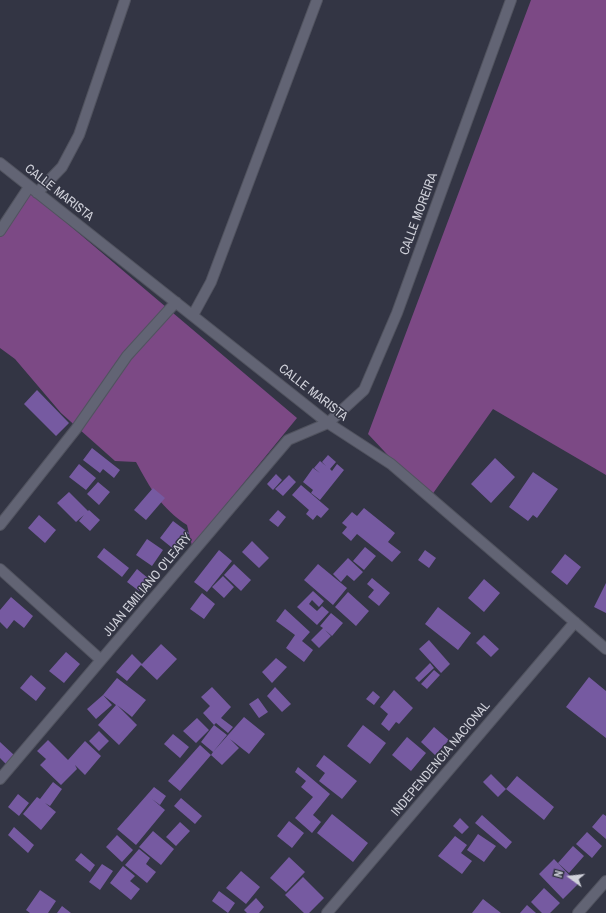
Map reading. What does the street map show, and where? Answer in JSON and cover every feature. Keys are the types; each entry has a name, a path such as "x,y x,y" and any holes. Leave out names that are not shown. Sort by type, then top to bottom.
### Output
{"street":[{"path":"0,230 33,190 62,167 79,134 125,0"},
{"path":"193,315 211,282 317,0"},
{"name":"CALLE MOREIRA","path":"328,423 364,390 397,313 511,0"},
{"name":"CALLE MARISTA","path":"0,163 328,423 391,464 606,649"},
{"path":"0,525 76,429 127,356 176,302"},
{"name":"JUAN EMILIANO O'LEARY","path":"0,779 288,440 328,423"},
{"path":"0,569 101,660"},
{"name":"INDEPENDENCIA NACIONAL","path":"328,913 575,622"},
{"path":"578,913 606,881"}],"shaded area":[{"path":"531,0 606,0 606,475 493,409 429,499 368,434"},
{"path":"29,191 297,418 192,546 187,525 170,512 157,497 146,481 136,462 115,461 61,413 15,359 0,348 0,230"}],"building":[{"path":"37,390 69,423 56,436 24,404"},
{"path":"92,448 120,470 114,478 103,469 100,473 83,460"},
{"path":"328,455 336,462 330,469 332,471 337,464 344,470 320,500 311,493 313,490 303,482 313,468 320,473 314,468 320,461 326,466 322,462"},
{"path":"495,458 515,477 491,503 471,484"},
{"path":"79,464 96,478 86,490 69,477"},
{"path":"533,472 558,489 537,518 533,515 528,521 509,507"},
{"path":"276,474 282,480 273,490 267,484"},
{"path":"289,475 296,482 283,496 275,489"},
{"path":"98,482 110,492 99,505 87,494"},
{"path":"301,485 329,509 321,518 317,515 313,520 306,514 309,510 292,495"},
{"path":"153,488 165,498 146,520 134,510"},
{"path":"69,492 88,511 89,510 100,520 90,531 79,521 84,515 76,522 57,503"},
{"path":"364,508 395,533 388,542 401,552 392,562 357,534 351,541 342,533 347,527 342,523 352,512 357,516"},
{"path":"278,510 286,517 278,527 269,520"},
{"path":"39,515 56,530 45,543 28,528"},
{"path":"173,521 189,533 176,551 160,538"},
{"path":"147,539 163,550 152,566 136,555"},
{"path":"252,541 269,558 259,568 242,552"},
{"path":"365,547 376,556 364,570 353,561"},
{"path":"104,548 129,568 122,577 97,557"},
{"path":"219,550 232,561 207,592 194,582"},
{"path":"425,550 436,558 429,568 418,560"},
{"path":"565,554 581,567 567,585 551,572"},
{"path":"348,558 363,572 354,581 347,575 341,582 333,574"},
{"path":"234,564 251,580 241,591 224,575"},
{"path":"318,564 347,588 333,605 304,580"},
{"path":"137,569 149,579 139,591 127,582"},
{"path":"223,576 234,587 224,598 212,587"},
{"path":"372,578 390,593 379,606 368,597 374,590 367,584"},
{"path":"484,579 500,593 484,612 468,598"},
{"path":"606,583 606,613 594,607"},
{"path":"313,591 324,601 319,607 312,600 309,604 317,611 322,606 329,612 317,625 297,607"},
{"path":"348,592 369,611 356,626 335,607"},
{"path":"202,593 215,604 204,619 190,609"},
{"path":"11,597 33,616 24,628 14,620 7,629 0,622 0,610"},
{"path":"438,607 471,633 458,650 425,624"},
{"path":"285,609 310,632 302,641 313,650 304,662 286,648 295,635 276,621"},
{"path":"331,613 343,623 332,636 325,630 331,636 319,648 311,640 323,628 320,626"},
{"path":"484,635 499,649 491,657 476,643"},
{"path":"429,640 450,664 441,673 419,649"},
{"path":"161,644 177,659 157,680 141,665 127,681 116,672 132,654 142,664"},
{"path":"66,652 80,664 64,683 49,671"},
{"path":"276,658 287,667 272,683 262,672"},
{"path":"430,663 434,668 419,682 415,678"},
{"path":"434,670 440,675 427,689 421,684"},
{"path":"31,675 46,688 36,701 20,688"},
{"path":"589,677 606,691 606,738 566,707"},
{"path":"117,678 146,700 132,717 117,705 137,725 119,745 98,725 116,705 103,695"},
{"path":"212,687 231,707 221,718 233,727 228,733 216,723 214,725 203,713 210,706 201,697"},
{"path":"275,687 291,704 282,712 267,696"},
{"path":"394,690 413,708 399,724 396,722 389,731 381,724 388,714 380,707"},
{"path":"373,691 380,697 374,705 366,699"},
{"path":"103,695 112,705 96,719 87,709"},
{"path":"258,698 268,712 259,718 249,704"},
{"path":"244,717 265,734 249,754 230,739 239,748 222,765 211,755"},
{"path":"197,718 209,730 196,743 183,731"},
{"path":"214,725 227,735 213,752 201,742"},
{"path":"363,725 386,743 370,764 347,746"},
{"path":"434,727 449,740 435,755 421,742"},
{"path":"99,731 109,741 99,751 89,741"},
{"path":"173,734 189,747 180,758 164,744"},
{"path":"407,737 426,753 411,771 392,755"},
{"path":"48,740 68,760 85,741 101,756 85,775 75,765 77,769 61,785 40,765 46,759 37,751"},
{"path":"0,742 14,755 6,764 0,758"},
{"path":"200,745 211,755 180,791 168,781"},
{"path":"324,755 357,781 342,799 319,781 325,773 316,766"},
{"path":"298,767 330,794 313,815 321,822 312,833 295,818 313,797 301,787 306,781 295,772"},
{"path":"491,774 506,789 498,797 483,782"},
{"path":"517,776 554,807 544,820 506,789"},
{"path":"53,782 62,789 50,806 45,803 56,812 41,830 23,814 37,797 40,799"},
{"path":"154,787 166,796 160,805 152,799 165,810 136,845 117,829"},
{"path":"18,794 29,803 19,816 8,807"},
{"path":"181,798 202,816 195,824 174,806"},
{"path":"332,814 368,843 353,862 317,833"},
{"path":"603,814 606,816 606,839 592,827"},
{"path":"482,815 512,842 506,849 475,823"},
{"path":"460,818 469,827 462,834 453,826"},
{"path":"289,821 304,833 292,848 277,836"},
{"path":"180,822 190,831 176,846 166,837"},
{"path":"14,827 34,845 28,853 8,835"},
{"path":"153,831 174,849 161,865 139,847"},
{"path":"587,832 602,846 592,858 576,844"},
{"path":"478,834 496,846 484,862 467,850"},
{"path":"117,835 133,850 122,862 106,847"},
{"path":"455,836 467,845 461,853 472,861 462,874 438,856"},
{"path":"573,846 584,856 569,873 558,863"},
{"path":"139,849 150,858 146,864 156,872 147,883 125,865"},
{"path":"81,853 95,865 90,872 75,860"},
{"path":"289,857 305,872 286,892 270,878"},
{"path":"554,859 578,884 563,899 539,874"},
{"path":"102,864 113,871 100,890 89,882"},
{"path":"123,866 135,876 130,881 140,889 131,900 110,883"},
{"path":"241,871 260,887 246,904 226,888"},
{"path":"303,877 324,898 309,913 304,913 285,895"},
{"path":"544,888 560,903 550,913 542,913 531,902"},
{"path":"40,890 56,901 48,913 30,913 26,910"},
{"path":"219,891 235,903 228,913 212,901"},
{"path":"256,898 264,907 259,913 247,913 244,910"},
{"path":"483,899 501,913 472,913"},
{"path":"527,905 536,913 520,913"},
{"path":"62,906 71,913 57,913"}]}
